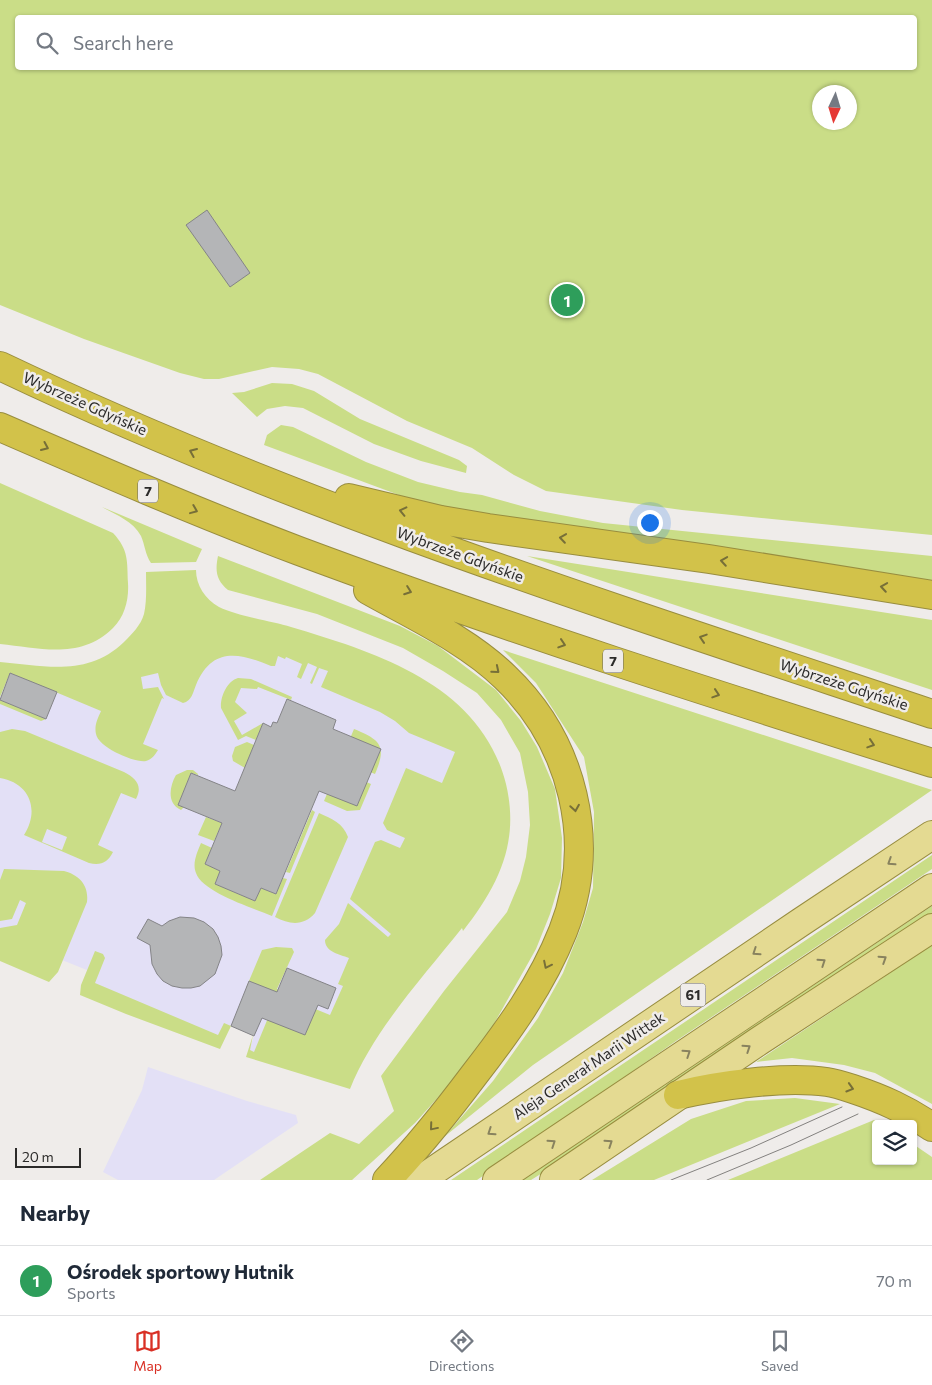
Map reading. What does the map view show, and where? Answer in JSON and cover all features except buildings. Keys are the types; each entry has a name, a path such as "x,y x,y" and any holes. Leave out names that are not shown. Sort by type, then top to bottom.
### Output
{"highway":[{"name":"Wybrzeże Gdyńskie","path":"0,366 138,428 339,510 467,558 932,714"},
{"name":"7","path":"0,427 196,510 297,550 533,635 932,763"},
{"path":"255,476 441,520 709,559 932,595"},
{"path":"297,550 457,641 505,677 523,697 550,734 566,770 576,810 579,840 578,862 570,907 563,930 538,983 496,1048 449,1108 387,1180"},
{"path":"678,1096 702,1089 765,1082 802,1080 828,1082 875,1096 906,1110 932,1127"}],"main road":[{"name":"Aleja Generał Marii Wittek","path":"420,1180 932,835"},
{"path":"497,1180 932,888"},
{"path":"554,1180 932,928"}],"shaded area":[{"path":"147,637 286,651 462,724 477,774 413,914 314,1071 249,1051 254,1036 230,1025 222,1042 82,985 87,970 62,960 0,948 0,665 91,671"},
{"path":"148,1067 247,1101 296,1115 298,1123 214,1180 118,1180 103,1172 142,1090"}],"green space":[{"path":"0,0 932,0 932,535 682,510 546,491 514,475 472,448 407,421 318,374 299,369 272,367 219,379 204,379 180,373 84,339 0,305"},
{"path":"272,383 292,384 314,391 360,419 459,460 467,466 466,473 421,461 374,444 303,408 285,406 267,409 257,417 232,393 244,392"},
{"path":"281,425 293,427 366,462 418,482 482,495 540,511 603,523 932,556 932,585 486,515 407,498 264,445 267,435"},
{"path":"0,483 113,533 122,545 127,562 127,601 121,618 101,638 87,645 59,650 0,644"},
{"path":"102,507 202,549 196,562 151,563 141,536 134,526"},
{"path":"218,556 400,626 438,646 496,690 521,721 537,747 555,789 562,838 561,878 550,914 536,949 486,1038 450,1084 415,1123 352,1180 260,1180 330,1133 359,1144 394,1111 381,1076 444,991 507,912 520,881 526,857 530,825 528,792 520,753 501,720 477,693 403,648 317,614 228,590 221,583 217,575"},
{"path":"527,556 932,620 932,690"},
{"path":"196,570 196,576 202,591 219,607 244,616 324,637 391,662 422,678 450,698 474,721 493,750 506,784 510,805 510,826 508,845 496,880 463,931 462,928 385,1025 360,1067 350,1089 246,1057 253,1035 250,1050 254,1052 275,1001 246,988 262,950 276,947 292,948 294,952 277,989 304,1001 303,1004 330,1015 343,986 338,984 349,958 330,950 325,940 339,924 348,903 388,937 391,934 350,899 375,842 381,840 400,848 405,838 387,830 383,823 406,768 442,783 455,752 409,733 395,721 380,712 321,687 328,671 319,668 312,684 310,683 317,667 308,663 301,679 297,677 302,664 286,657 285,659 278,656 275,666 238,656 219,658 203,672 190,698 183,703 166,695 158,673 141,677 143,689 158,687 164,699 162,698 143,744 158,750 153,757 146,761 125,757 110,749 98,739 96,728 101,711 10,673 0,697 0,662 65,667 81,665 96,660 110,653 124,642 141,622 146,604 146,572"},
{"path":"503,650 932,790 533,1065 444,1137 493,1081 538,1018 563,973 583,922 593,888 594,812 584,757 536,683"},
{"path":"238,678 251,679 292,697 291,700 258,687 257,689 241,688 235,702 247,713 234,721 242,735 263,723 256,740 246,736 238,740 221,708 225,690 231,682"},
{"path":"0,700 46,719 41,721 0,704"},
{"path":"12,729 25,731 124,772 135,780 139,790 136,799 121,793 98,845 113,852 106,861 97,864 89,863 24,835 29,826 31,807 25,792 19,786 0,778 0,732","holes":["47,829 67,837 62,850 42,842"]},
{"path":"354,729 370,737 379,745 381,757 375,774 341,760"},
{"path":"247,742 254,745 245,768 233,761 232,756 235,747"},
{"path":"187,770 193,770 198,775 191,773 178,805 184,807 181,810 173,804 171,790 176,775"},
{"path":"337,770 371,784 360,810 347,811 324,801"},
{"path":"312,810 315,812 290,873 286,872"},
{"path":"319,813 340,825 348,837 315,913 301,922 286,922 275,917"},
{"path":"206,817 222,823 214,841 198,835"},
{"path":"201,843 212,848 205,864 220,871 215,884 255,901 261,888 276,894 283,878 287,879 272,916 229,899 200,880 196,873 195,858"},
{"path":"932,855 932,869 676,1041 477,1180 451,1180"},
{"path":"4,869 64,871 74,875 85,886 87,902 58,972 49,982 0,961 0,928 17,925 26,903 20,900 12,919 0,921 0,880"},
{"path":"932,906 932,916 552,1167 531,1180 523,1180"},
{"path":"932,945 932,1104 875,1073 844,1065 792,1058 756,1062"},
{"path":"95,951 103,954 105,958 95,983 218,1035 224,1023 231,1026 220,1049 80,995 81,985"},
{"path":"795,1098 840,1104 654,1180 592,1180 691,1119 746,1101"},
{"path":"872,1121 872,1165 917,1165 917,1147 932,1157 932,1180 728,1180"}],"tram line":[{"path":"671,1180 751,1148 842,1107"},
{"path":"707,1180 791,1145 858,1114"}],"place":[{"name":"Ośrodek sportowy Hutnik","path":"567,300"}]}
